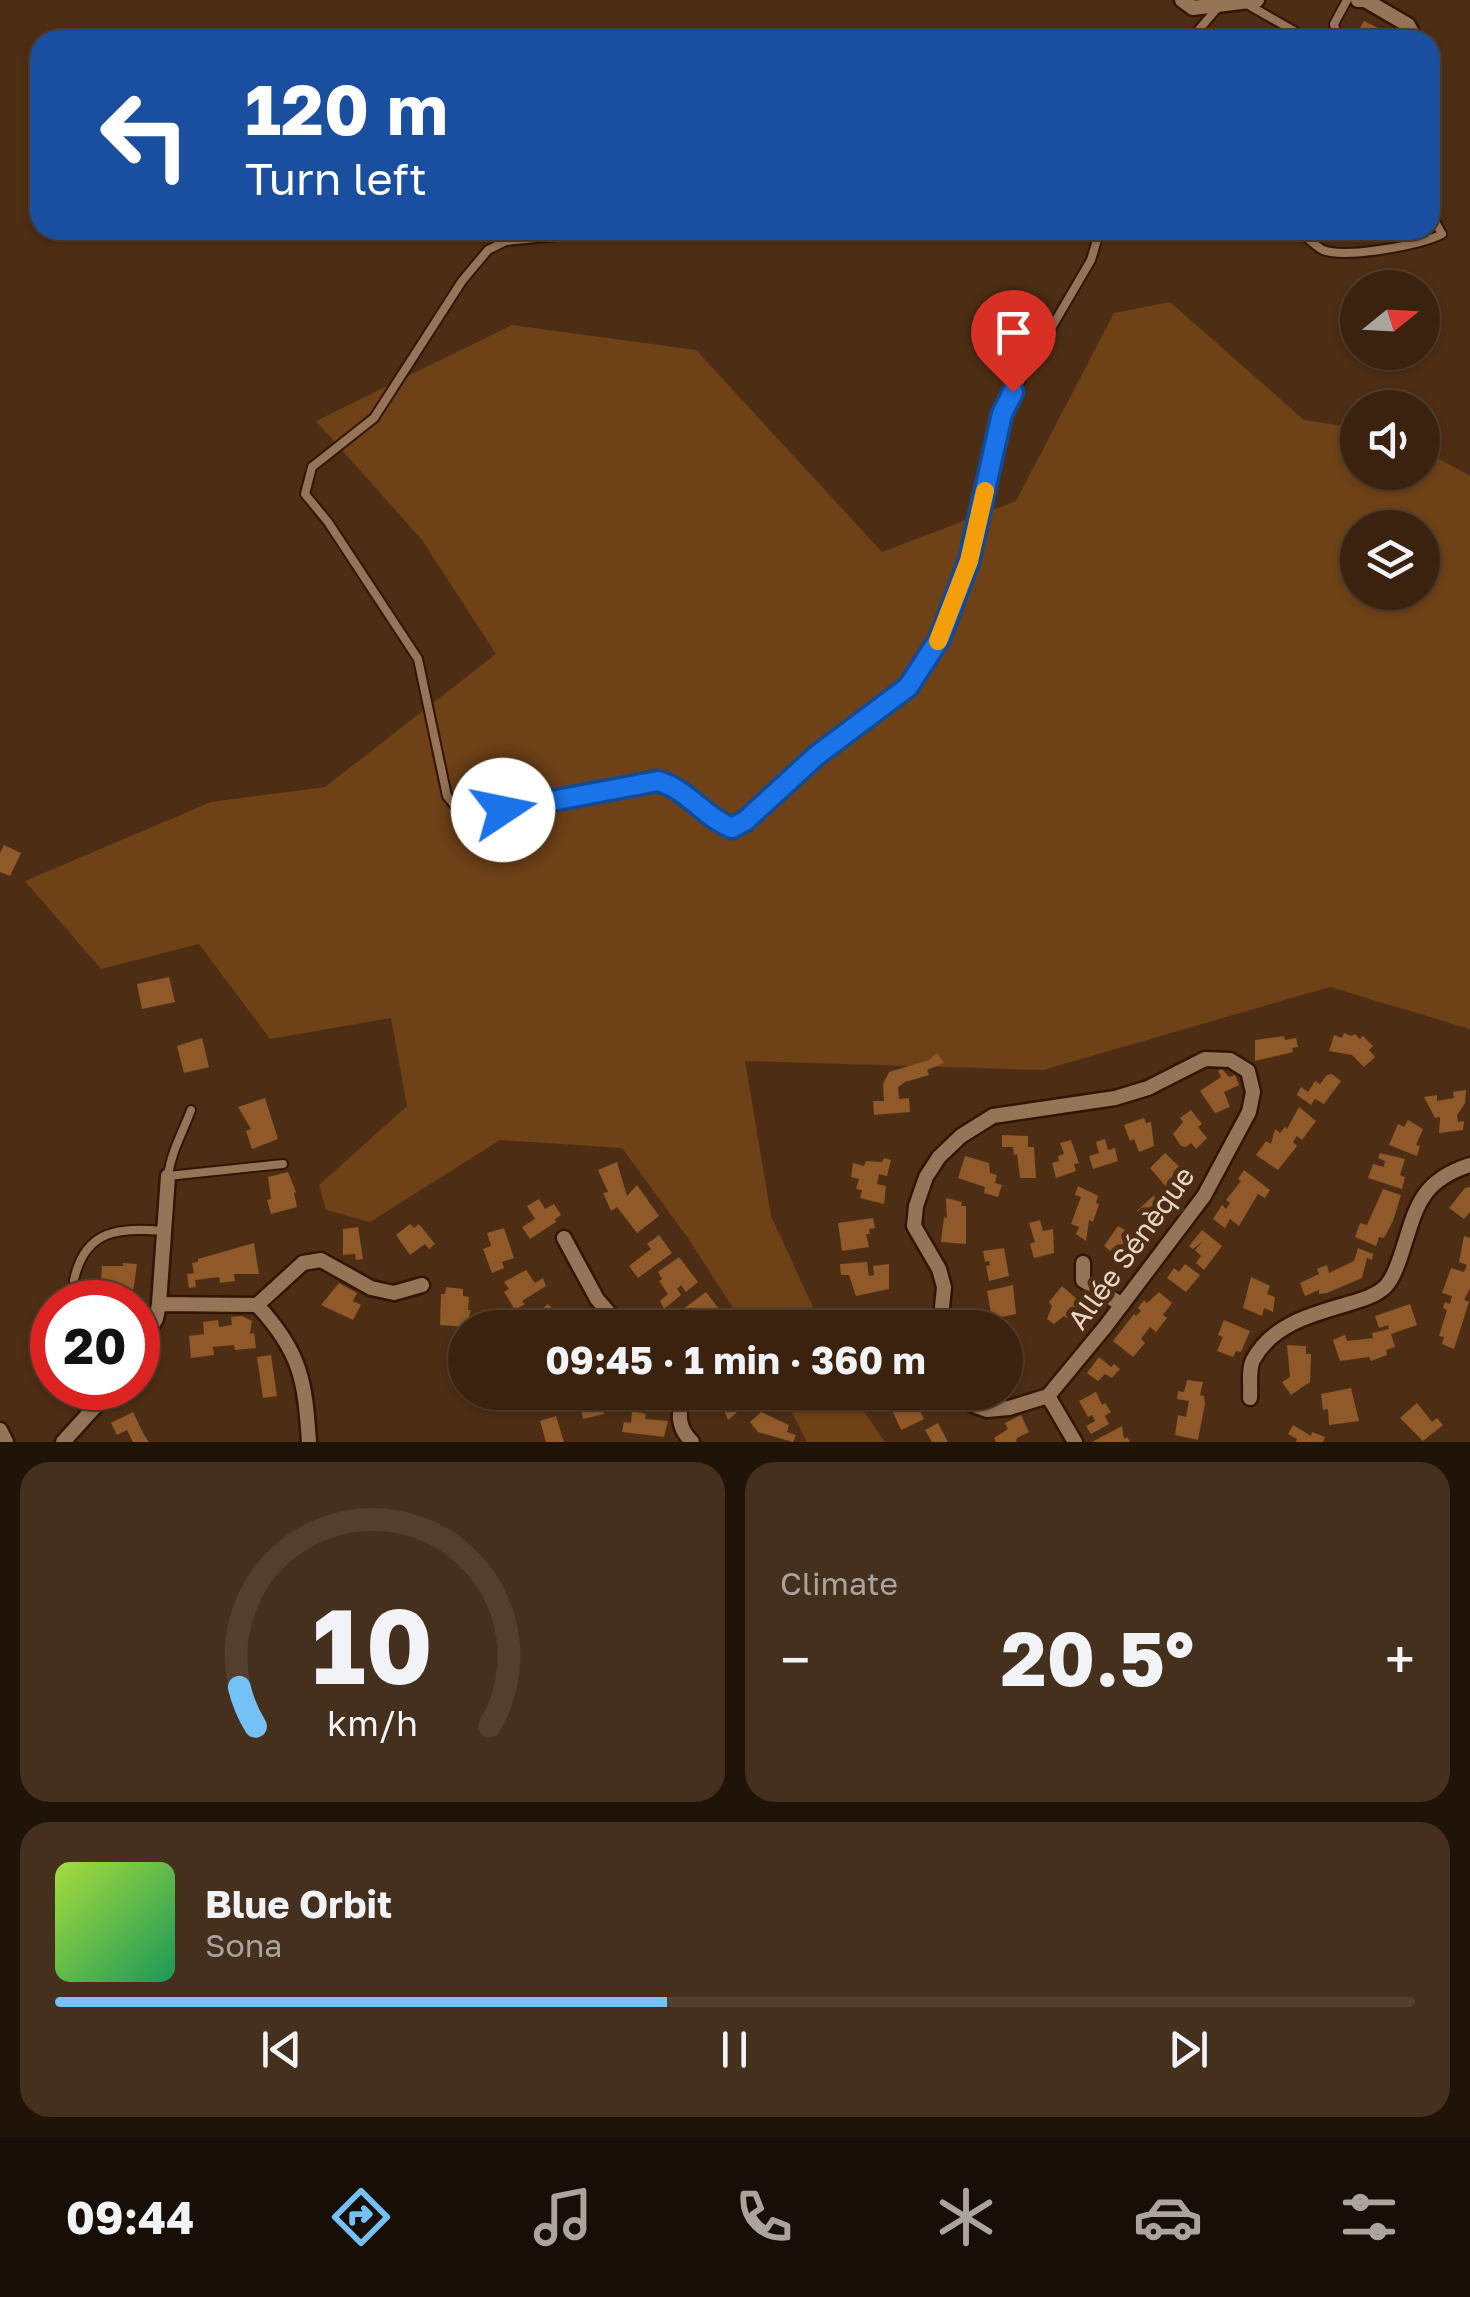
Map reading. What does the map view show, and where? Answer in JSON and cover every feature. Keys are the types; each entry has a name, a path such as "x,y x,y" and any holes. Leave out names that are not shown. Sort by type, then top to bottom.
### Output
{"street":[{"path":"1182,0 1192,8 1250,1"},
{"path":"1358,0 1365,0 1411,30"},
{"name":"Allée Sénèque","path":"942,1310 944,1287 940,1269 914,1226 916,1206 926,1177 960,1136 993,1116 1114,1098 1148,1088 1205,1059 1230,1060 1248,1071 1253,1092 1249,1112 1204,1196 1048,1396"},
{"path":"1250,1398 1251,1362 1278,1331 1307,1316 1364,1299 1385,1287 1396,1269 1424,1195 1439,1177 1470,1165"},
{"path":"160,1286 168,1176"},
{"path":"564,1238 606,1310"},
{"path":"160,1304 258,1305 303,1263 321,1260 371,1288 394,1293 422,1285"},
{"path":"1083,1263 1084,1280 1122,1305"},
{"path":"258,1305 280,1330 306,1386 309,1442"},
{"path":"1023,1404 1048,1396 1074,1442"},
{"path":"63,1442 92,1410"},
{"path":"680,1410 681,1430 692,1442"},
{"path":"0,1430 6,1442"}],"lane":[{"path":"1336,30 1334,24 1348,0"},
{"path":"1250,1 1295,30"},
{"path":"1199,30 1220,5"},
{"path":"516,240 488,250 462,280 374,418 312,467 305,494 418,659 448,796 464,817 658,781 672,785 716,821 732,828 745,821 816,756 908,687 940,638 969,561 1002,414 1090,260 1097,240"},
{"path":"1311,240 1325,251 1368,252 1430,240"},
{"path":"191,1110 180,1141 170,1155 168,1176 283,1164"},
{"path":"74,1280 86,1246 98,1238 130,1228 163,1231"}],"shaded area":[{"path":"1170,302 1304,420 1340,425 1340,490 1440,490 1440,459 1470,476 1470,1029 1330,987 1043,1070 745,1061 771,1216 814,1310 734,1310 688,1238 622,1148 500,1140 370,1222 326,1210 319,1185 407,1106 391,1018 270,1039 199,944 101,969 25,881 211,802 325,787 496,654 422,540 316,421 512,325 696,350 882,552 1016,501 1114,313"},
{"path":"791,1410 863,1410 885,1442 807,1442"}],"building":[{"path":"1364,21 1382,30 1359,30"},
{"path":"4,845 21,853 10,876 0,872"},
{"path":"169,977 175,1002 142,1009 137,984"},
{"path":"1344,1033 1360,1039 1363,1036 1373,1046 1369,1050 1375,1057 1364,1067 1352,1055 1329,1051 1334,1035 1342,1038"},
{"path":"1284,1036 1285,1040 1296,1038 1298,1047 1292,1048 1293,1052 1255,1061 1255,1040"},
{"path":"202,1038 209,1067 184,1073 177,1046"},
{"path":"937,1053 944,1063 927,1070 929,1075 898,1087 899,1099 909,1098 910,1112 874,1115 873,1101 884,1101 883,1084 889,1072 929,1060"},
{"path":"1222,1069 1229,1077 1235,1075 1239,1085 1224,1092 1230,1107 1215,1113 1200,1091 1221,1077 1218,1071"},
{"path":"1332,1074 1341,1081 1324,1104 1315,1099 1311,1105 1297,1095 1301,1087 1308,1092 1315,1081 1320,1084"},
{"path":"1466,1090 1465,1103 1457,1115 1458,1122 1464,1121 1463,1130 1439,1133 1440,1117 1435,1118 1424,1097 1437,1095 1437,1101 1454,1098 1453,1092"},
{"path":"265,1098 278,1139 252,1149 246,1131 251,1129 238,1107"},
{"path":"1299,1107 1316,1121 1302,1140 1297,1136 1293,1142 1297,1146 1278,1170 1256,1155 1266,1141 1271,1144 1275,1129 1280,1133 1287,1129"},
{"path":"1191,1110 1207,1138 1196,1149 1191,1143 1181,1146 1173,1134 1183,1122 1180,1118"},
{"path":"1144,1118 1146,1123 1151,1122 1154,1146 1139,1152 1124,1125"},
{"path":"1408,1120 1423,1129 1416,1145 1420,1146 1417,1156 1389,1145 1398,1124 1404,1127"},
{"path":"1002,1135 1028,1136 1028,1147 1034,1147 1036,1178 1020,1178 1017,1154 1014,1155 1013,1147 1002,1147"},
{"path":"1105,1139 1108,1150 1115,1148 1118,1161 1093,1169 1089,1156 1099,1153 1096,1142"},
{"path":"1071,1140 1079,1163 1074,1164 1076,1171 1056,1178 1052,1163 1064,1154 1060,1143"},
{"path":"1165,1153 1188,1175 1183,1180 1179,1177 1168,1189 1150,1168"},
{"path":"1380,1153 1405,1159 1400,1175 1405,1177 1402,1189 1368,1178 1373,1164 1384,1167 1385,1161 1378,1158"},
{"path":"965,1156 989,1163 990,1173 997,1175 995,1183 1002,1185 998,1197 984,1193 985,1187 958,1178"},
{"path":"884,1158 891,1160 887,1176 879,1174 877,1184 886,1186 884,1204 860,1198 862,1190 856,1189 859,1179 851,1177 853,1163 864,1166 866,1161 882,1162"},
{"path":"617,1162 627,1196 637,1185 659,1216 637,1233 617,1207 611,1211 603,1193 608,1192 598,1170"},
{"path":"1244,1170 1270,1190 1265,1198 1258,1194 1239,1226 1230,1219 1225,1228 1213,1219 1222,1205 1226,1209 1230,1203 1226,1200 1241,1181 1238,1179"},
{"path":"288,1172 297,1207 271,1214 268,1177"},
{"path":"1078,1186 1098,1196 1099,1204 1093,1222 1089,1220 1086,1241 1076,1234 1079,1227 1071,1224 1081,1197 1075,1195"},
{"path":"1470,1187 1470,1212 1464,1219 1449,1208"},
{"path":"1383,1189 1401,1195 1393,1221 1376,1246 1355,1237 1360,1223 1367,1225"},
{"path":"1153,1196 1172,1211 1158,1228 1137,1211"},
{"path":"946,1198 966,1206 966,1244 941,1242 944,1217 947,1218"},
{"path":"539,1199 545,1209 554,1204 561,1215 530,1239 522,1227 535,1219 527,1206"},
{"path":"873,1218 875,1228 866,1234 869,1247 842,1251 838,1223"},
{"path":"1040,1220 1043,1231 1053,1229 1054,1253 1034,1258 1030,1244 1035,1242 1029,1223"},
{"path":"410,1224 414,1228 419,1224 435,1244 429,1249 425,1244 410,1255 396,1235"},
{"path":"1118,1226 1143,1240 1125,1263 1104,1246"},
{"path":"358,1227 363,1259 356,1260 355,1254 343,1255 343,1229"},
{"path":"504,1228 514,1258 502,1262 504,1268 492,1273 483,1249 491,1246 487,1233"},
{"path":"1202,1230 1222,1246 1204,1270 1196,1263 1201,1256 1195,1250 1203,1241 1193,1249 1189,1246"},
{"path":"659,1235 672,1253 638,1278 629,1266 651,1249 647,1244"},
{"path":"1464,1236 1470,1238 1470,1288 1464,1300 1469,1302 1454,1349 1442,1344 1444,1337 1439,1336 1447,1310 1443,1308 1445,1302 1450,1304 1452,1296 1442,1293 1451,1268 1464,1272 1467,1265 1459,1262"},
{"path":"254,1243 259,1274 234,1274 235,1281 220,1283 219,1277 195,1280 196,1287 189,1288 187,1274 194,1273 192,1263"},
{"path":"1004,1248 1009,1276 989,1281 986,1266 990,1265 985,1262 983,1251"},
{"path":"1358,1248 1373,1254 1372,1260 1367,1258 1362,1278 1327,1293 1319,1294 1319,1290 1305,1296 1300,1283 1319,1274 1317,1269 1327,1265 1329,1273 1354,1261"},
{"path":"679,1257 698,1282 686,1292 681,1285 677,1289 681,1295 664,1309 660,1301 668,1294 658,1272"},
{"path":"867,1262 869,1276 874,1275 873,1266 889,1264 889,1289 856,1296 849,1275 841,1275 840,1264"},
{"path":"137,1264 135,1280 101,1280 102,1266"},
{"path":"1185,1264 1200,1275 1186,1292 1167,1278 1174,1268 1179,1272"},
{"path":"526,1270 535,1283 543,1278 546,1286 515,1310 504,1292 509,1289 504,1282"},
{"path":"1251,1277 1270,1286 1267,1294 1275,1297 1273,1312 1264,1308 1262,1316 1243,1308"},
{"path":"339,1283 357,1293 353,1301 361,1305 353,1320 321,1305"},
{"path":"1013,1285 1016,1310 990,1310 987,1291"},
{"path":"1062,1286 1080,1302 1067,1318 1064,1316 1054,1324 1047,1319 1052,1306 1049,1302"},
{"path":"446,1287 463,1289 463,1296 469,1297 468,1310 448,1310 448,1326 440,1325 441,1294 445,1294"},
{"path":"706,1292 720,1310 682,1310"},
{"path":"1159,1292 1172,1303 1163,1315 1167,1318 1156,1332 1150,1327 1141,1339 1145,1343 1133,1357 1113,1341 1134,1314 1141,1311 1138,1308 1144,1300 1147,1303"},
{"path":"1410,1304 1417,1325 1391,1334 1395,1347 1386,1350 1387,1355 1371,1361 1369,1357 1340,1361 1333,1340 1345,1335 1347,1341 1373,1338 1372,1333 1389,1329 1388,1325 1379,1328 1375,1316"},
{"path":"242,1316 252,1321 250,1334 254,1333 256,1348 213,1347 214,1355 191,1358 189,1336 204,1334 203,1322 218,1320 219,1327 232,1325 231,1317"},
{"path":"1224,1320 1250,1331 1241,1352 1236,1351 1233,1357 1217,1351"},
{"path":"1287,1345 1306,1346 1306,1354 1311,1354 1310,1382 1291,1395 1282,1382 1290,1377"},
{"path":"271,1355 277,1396 263,1398 257,1357"},
{"path":"1099,1357 1120,1369 1112,1378 1105,1374 1098,1381 1087,1373"},
{"path":"1187,1380 1203,1382 1200,1395 1204,1396 1205,1404 1198,1440 1175,1435 1178,1415 1186,1417 1189,1401 1177,1399"},
{"path":"1351,1388 1359,1421 1329,1425 1328,1409 1323,1410 1321,1394"},
{"path":"1096,1392 1111,1412 1105,1416 1109,1424 1091,1434 1086,1426 1095,1421 1079,1401"},
{"path":"1417,1403 1432,1422 1437,1418 1443,1425 1423,1441 1400,1418"},
{"path":"581,1410 603,1410 604,1414 583,1419"},
{"path":"724,1410 739,1410 728,1420"},
{"path":"892,1410 920,1410 924,1419 901,1430"},
{"path":"632,1411 646,1414 645,1419 668,1421 664,1437 622,1432 624,1422 631,1423"},
{"path":"133,1412 149,1442 133,1442 127,1430 117,1435 111,1423"},
{"path":"761,1412 789,1425 787,1432 796,1435 793,1442 758,1432 750,1422"},
{"path":"1021,1415 1029,1432 1016,1442 996,1442 994,1438 1008,1429 1005,1423"},
{"path":"556,1416 564,1442 546,1442 540,1421"},
{"path":"938,1423 948,1442 932,1442 925,1430"},
{"path":"1293,1425 1311,1436 1312,1432 1325,1437 1323,1442 1296,1442 1288,1434"},
{"path":"1122,1426 1124,1439 1127,1437 1130,1442 1092,1442"}],"slow traffic":[{"path":"938,641 969,561 985,491"}],"route":[{"path":"503,810 658,781 672,785 716,821 732,828 745,821 816,756 908,687 940,638 969,561 1002,414 1013,392"}]}
